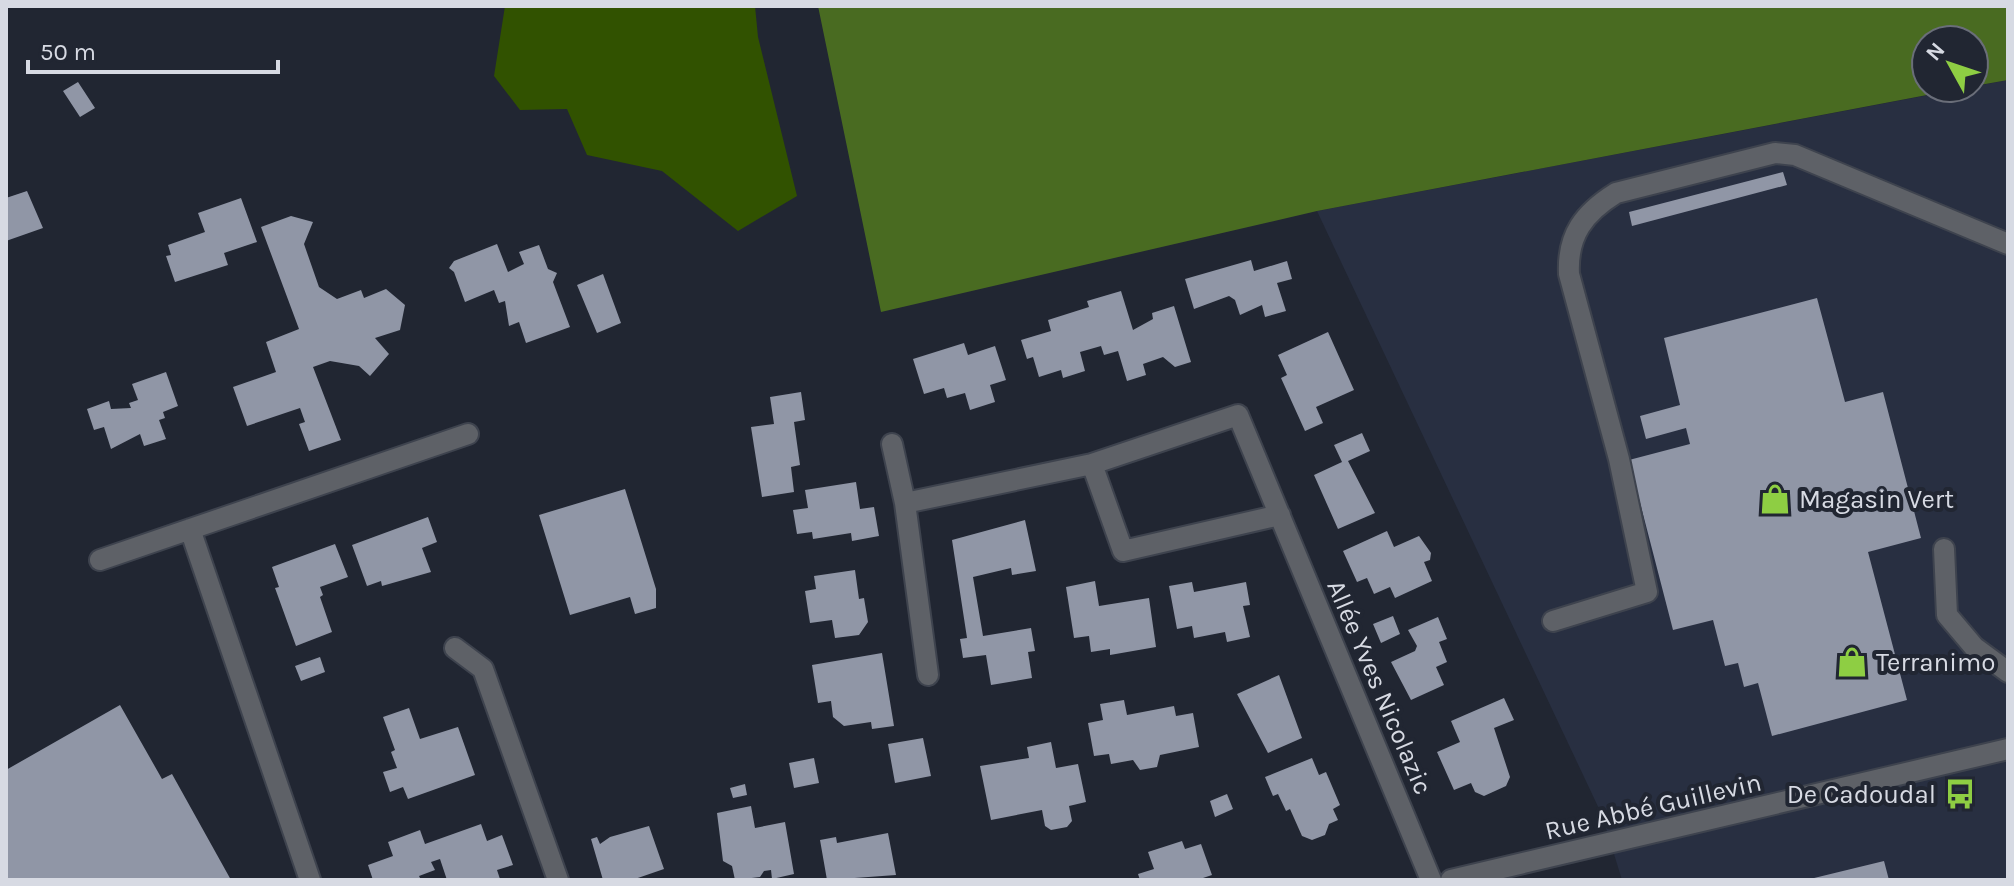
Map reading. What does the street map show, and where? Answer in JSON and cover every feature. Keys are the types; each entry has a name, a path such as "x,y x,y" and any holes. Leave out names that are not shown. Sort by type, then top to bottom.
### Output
{"street":[{"path":"1553,621 1647,592 1619,459 1569,274 1568,253 1573,237 1598,205 1616,193 1775,153 1795,155 2008,244"},
{"name":"Allée Yves Nicolazic","path":"1092,464 1238,415 1431,880"},
{"path":"100,560 468,434"},
{"path":"892,444 905,503 928,675"},
{"path":"905,503 1092,464 1123,551 1280,515"},
{"path":"190,529 310,880"},
{"path":"1944,549 1947,615 1974,647 2008,672"},
{"path":"455,648 483,669 558,880"},
{"name":"Rue Abbé Guillevin","path":"1451,880 2008,749"}],"shaded area":[{"path":"505,6 755,6 758,37 797,196 738,231 662,171 587,155 567,109 520,110 494,76"},
{"path":"818,6 2008,6 2008,80 1990,83 1990,24 1910,24 1910,98 1317,211 881,312"},
{"path":"2008,80 2008,880 1622,880 1602,815 1317,211 1910,99 1910,104 1990,104 1990,83"}],"building":[{"path":"78,82 95,108 80,117 63,91"},
{"path":"1783,172 1787,185 1632,226 1629,212"},
{"path":"27,191 43,228 6,241 6,198"},
{"path":"241,198 257,242 224,253 228,265 175,282 166,256 171,255 168,245 205,232 198,213"},
{"path":"291,216 313,222 304,244 319,287 337,299 361,290 364,298 386,289 405,305 400,330 375,338 389,354 370,376 359,366 330,361 313,367 341,440 309,451 299,424 305,422 300,408 247,426 233,387 276,372 266,342 299,329 261,227"},
{"path":"497,244 508,272 524,264 519,252 539,245 548,269 557,273 553,282 570,327 526,343 519,322 509,326 505,301 499,303 494,290 465,302 454,272 449,268 454,261"},
{"path":"1251,260 1254,271 1287,261 1292,279 1277,283 1286,311 1265,317 1262,305 1240,315 1235,300 1229,296 1194,309 1185,279"},
{"path":"603,274 621,323 597,333 577,285"},
{"path":"1121,291 1133,330 1153,319 1152,313 1174,306 1191,362 1175,367 1163,357 1143,364 1146,375 1127,381 1118,351 1104,355 1101,346 1080,352 1085,371 1063,378 1061,370 1039,377 1033,357 1027,359 1021,340 1051,331 1048,320 1089,307 1087,301"},
{"name":"Magasin Vert","path":"1817,298 1845,402 1883,392 1921,538 1868,552 1907,700 1772,736 1758,683 1744,687 1738,663 1725,666 1713,620 1673,630 1629,460 1690,444 1686,428 1646,439 1640,416 1680,405 1664,338"},
{"path":"1328,332 1354,390 1316,407 1323,423 1305,431 1281,378 1287,375 1278,355"},
{"path":"964,343 968,355 995,346 1006,380 990,385 995,402 970,410 965,393 947,398 944,388 924,394 913,359"},
{"path":"166,372 178,406 163,412 165,418 159,420 166,439 144,446 140,434 111,449 104,427 94,430 87,409 109,401 111,409 131,408 129,403 138,400 132,384"},
{"path":"801,392 805,420 794,422 800,465 791,467 794,492 762,497 751,427 774,424 770,397"},
{"path":"1362,433 1370,451 1348,461 1375,513 1338,529 1314,475 1342,462 1334,445"},
{"path":"856,482 860,509 874,507 879,536 852,541 851,533 813,539 812,532 797,534 793,510 808,508 805,490"},
{"path":"625,489 656,589 656,608 635,614 630,597 570,615 539,515"},
{"path":"428,517 437,542 422,548 431,572 382,586 381,581 367,586 352,545"},
{"path":"1025,520 1036,571 1012,575 1011,568 973,577 983,636 1031,628 1035,651 1028,652 1032,678 991,685 986,655 963,658 960,639 967,638 952,540"},
{"path":"1387,531 1394,547 1419,536 1431,553 1430,560 1424,562 1432,581 1395,598 1390,587 1374,594 1367,578 1357,582 1343,551"},
{"path":"335,544 348,577 320,587 323,595 320,597 332,632 296,646 275,588 279,587 272,567"},
{"path":"855,570 859,599 864,598 868,622 859,635 835,638 832,620 810,623 805,591 816,589 814,576"},
{"path":"1095,581 1099,606 1149,598 1156,647 1110,655 1110,649 1091,652 1089,636 1074,638 1066,587"},
{"path":"1192,582 1194,592 1246,582 1250,605 1243,606 1250,637 1227,642 1225,632 1194,638 1192,626 1177,629 1169,586"},
{"path":"1393,616 1400,634 1381,643 1373,624"},
{"path":"1438,617 1447,639 1439,642 1447,662 1436,667 1444,685 1411,700 1391,662 1415,651 1417,646 1408,630"},
{"path":"882,653 894,726 872,729 871,722 844,726 833,717 831,701 818,703 812,665"},
{"path":"320,657 325,672 301,681 295,666"},
{"path":"1279,675 1302,738 1268,753 1237,694"},
{"path":"1504,698 1514,720 1494,728 1510,777 1506,786 1484,796 1475,792 1471,783 1454,790 1437,752 1460,742 1451,721"},
{"path":"1124,700 1127,715 1174,706 1176,716 1193,713 1199,747 1160,755 1157,767 1140,770 1133,760 1111,764 1109,754 1094,756 1088,723 1103,720 1100,704"},
{"path":"120,705 162,779 172,774 231,880 9,880 6,874 6,770"},
{"path":"409,708 420,739 458,727 475,775 408,799 403,787 390,792 383,772 397,768 391,752 395,750 383,717"},
{"path":"923,738 931,776 895,783 888,744"},
{"path":"1051,742 1056,768 1078,764 1086,802 1069,806 1072,821 1067,827 1051,830 1045,826 1042,810 991,820 980,766 1029,758 1027,747"},
{"path":"814,758 819,783 794,788 789,763"},
{"path":"1312,758 1319,775 1326,772 1340,805 1333,809 1338,820 1329,824 1325,835 1312,840 1302,836 1290,809 1286,811 1278,794 1273,796 1265,777"},
{"path":"745,784 747,795 733,798 730,788"},
{"path":"1227,794 1233,809 1215,817 1210,801"},
{"path":"751,806 755,828 785,822 794,874 772,879 771,870 764,871 760,877 735,880 732,866 723,861 717,813"},
{"path":"481,824 487,841 502,835 513,865 497,870 500,879 447,880 440,859 431,862 435,870 419,876 421,880 373,880 368,865 393,856 388,842 420,830 425,844"},
{"path":"649,826 664,869 632,880 603,880 591,839 597,837 600,844 610,837"},
{"path":"888,833 896,875 827,880 820,840 836,837 837,843"},
{"path":"1182,841 1185,849 1201,844 1212,875 1197,880 1140,880 1138,874 1154,869 1148,852"},
{"path":"1884,861 1889,880 1810,880 1810,879"}],"place":[{"name":"Magasin Vert","path":"1775,499"},
{"name":"Terranimo","path":"1852,662"},
{"name":"De Cadoudal","path":"1960,794"}]}
